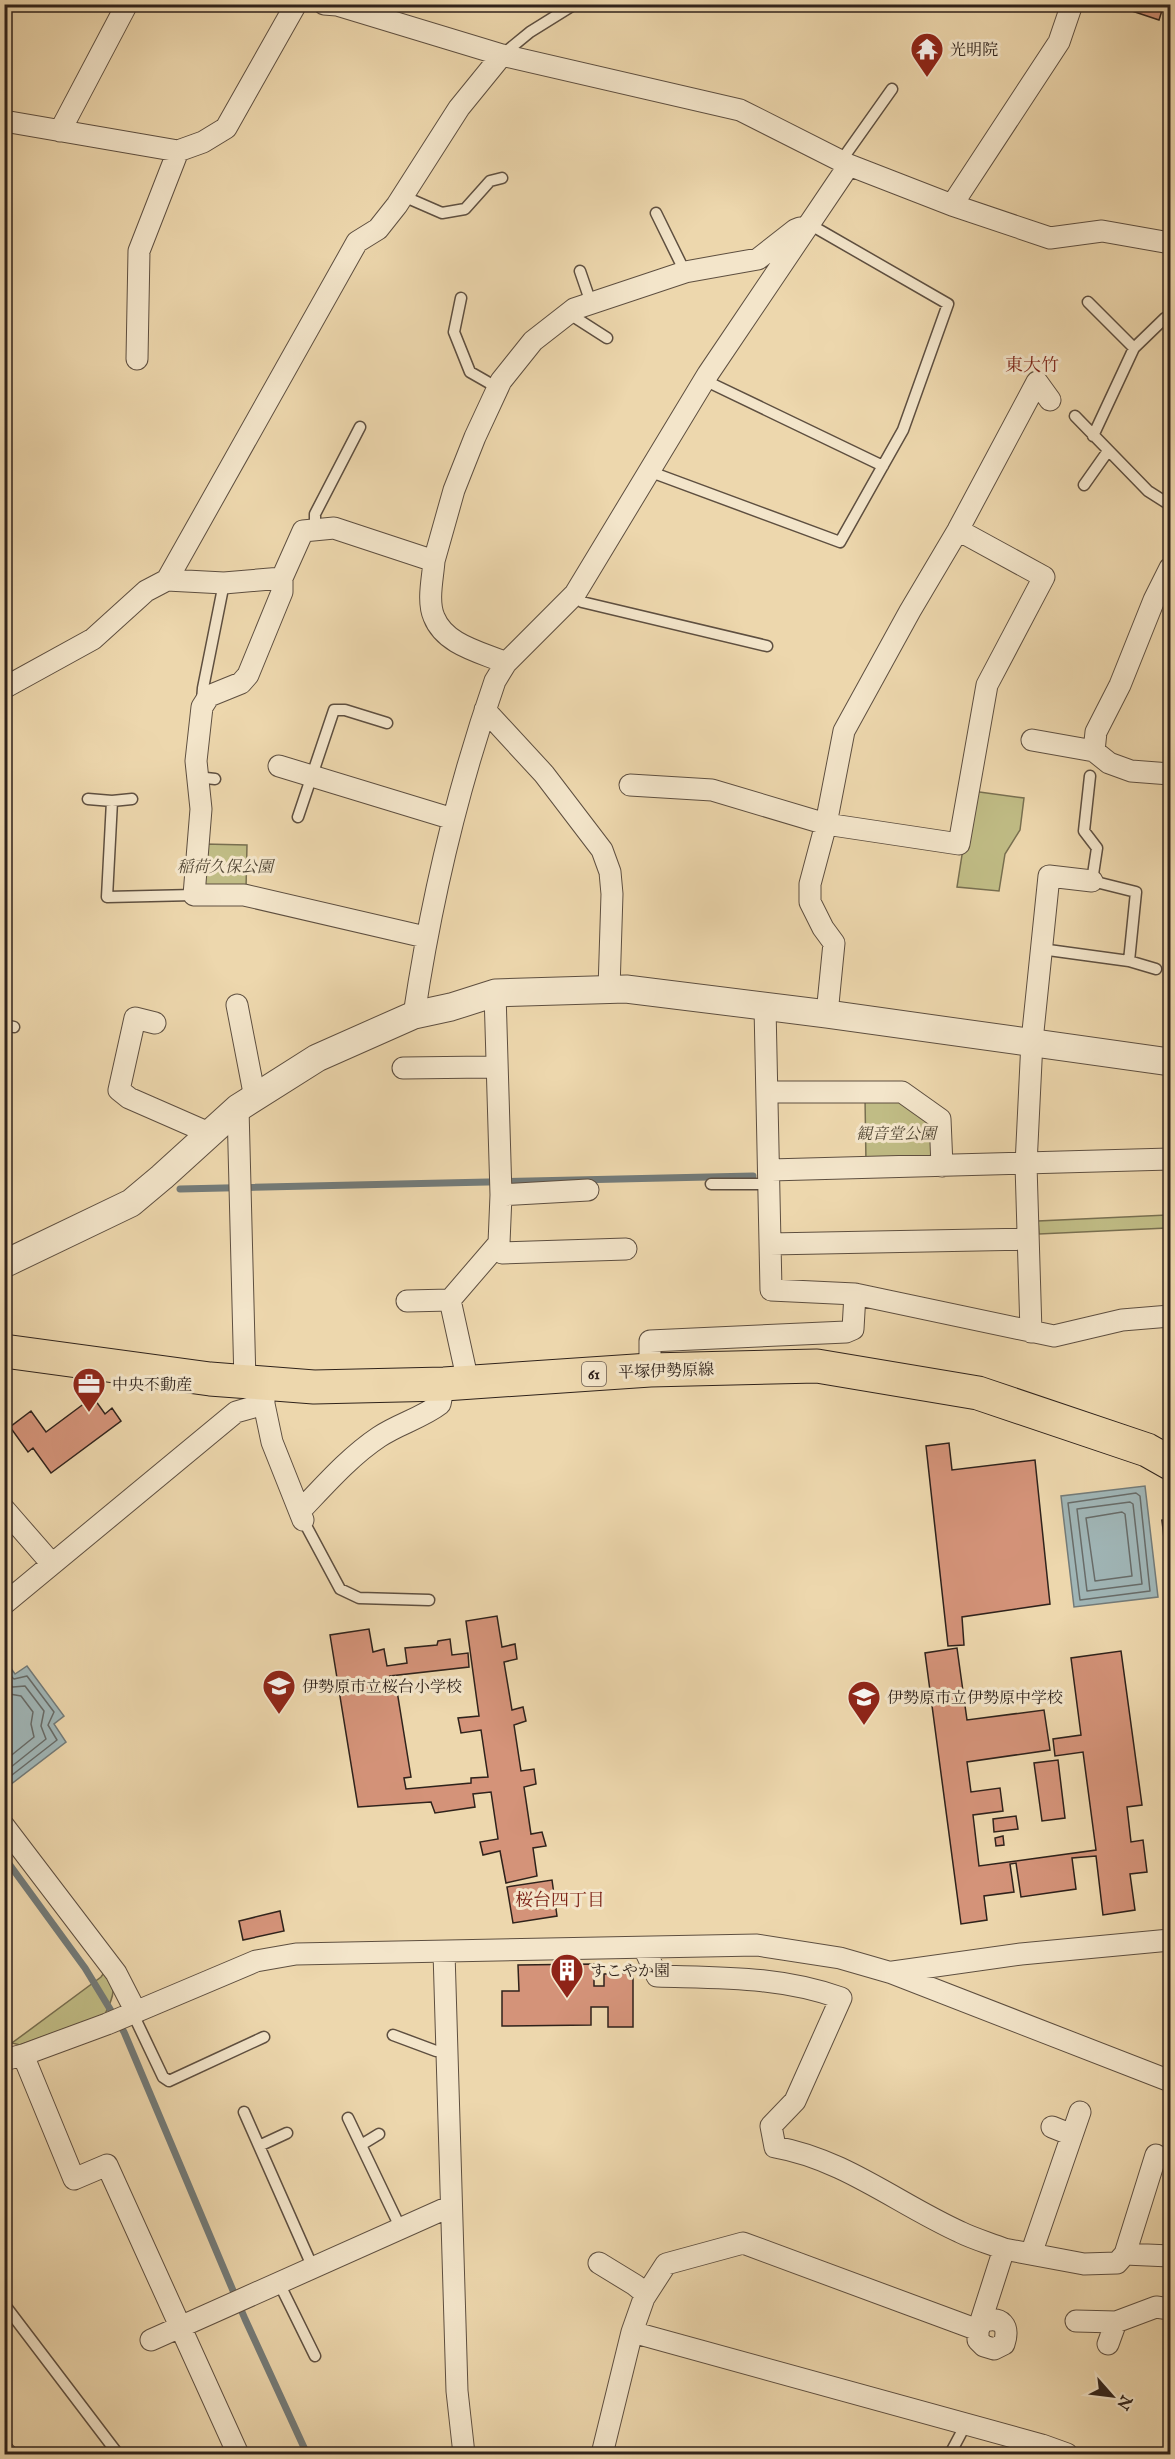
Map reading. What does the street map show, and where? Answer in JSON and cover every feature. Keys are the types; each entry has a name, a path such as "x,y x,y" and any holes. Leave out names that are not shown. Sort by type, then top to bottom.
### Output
{"main road":[{"name":"平塚伊勢原線","path":"4,1351 258,1390 456,1383 650,1370 817,1366 978,1393 1147,1450 1170,1463"}],"street":[{"path":"60,131 127,4"},
{"path":"4,121 178,151 203,142 225,128 296,4"},
{"path":"324,4 337,5 502,55 740,110 845,163 952,205 1050,238 1102,231 1170,243"},
{"path":"952,205 1059,42 1072,4"},
{"path":"167,580 357,242 378,229 403,196 459,108 502,55"},
{"path":"137,359 139,251 178,151"},
{"path":"414,1015 425,937 453,819 495,681 506,663 575,594 651,472 704,380 809,224 845,163"},
{"path":"506,663 451,639 433,616 432,596 434,561 454,490 501,381 533,341 568,313 591,303 685,272 758,259 795,230 809,224"},
{"path":"827,1014 834,943 823,928 810,902 810,884 826,824 844,731 958,530 1037,382 1050,400"},
{"path":"425,937 244,895 194,895 201,809 206,778 196,761 202,707 209,696 242,683 248,675 282,592 282,578 303,531 334,528 434,561"},
{"path":"630,785 712,790 826,824 959,844 987,685 1044,577 958,530"},
{"path":"1094,751 1096,732 1120,685 1154,600 1170,568"},
{"path":"4,688 93,639 146,591 167,580 224,583 282,578"},
{"path":"485,710 544,774 602,850 610,872 612,894 609,989"},
{"path":"1032,740 1094,751 1109,763 1131,771 1170,774"},
{"path":"279,766 453,819"},
{"path":"1031,1332 1026,1165 1032,1041 1049,876 1092,881"},
{"path":"4,1264 131,1203 209,1133 247,1103 317,1058 414,1015 451,1007 495,993 609,989 827,1014 1170,1062"},
{"path":"237,1005 247,1103 258,1390 272,1442 301,1516 333,1477 378,1437 431,1411 440,1404 456,1383 450,1300 499,1243 501,1195 495,993"},
{"path":"765,1007 771,1290 855,1294 1054,1336 1122,1320 1170,1317"},
{"path":"139,1019 119,1090 129,1098 209,1133"},
{"path":"403,1068 488,1067 497,1069"},
{"path":"767,1092 902,1092 940,1119 942,1166"},
{"path":"770,1177 942,1166 1170,1160"},
{"path":"501,1195 588,1190"},
{"path":"770,1244 1028,1239"},
{"path":"495,1248 502,1253 626,1249"},
{"path":"650,1370 650,1341 846,1332 853,1329 855,1294"},
{"path":"407,1301 450,1300"},
{"path":"4,1604 236,1412 258,1390"},
{"path":"4,1509 52,1564"},
{"path":"4,1826 116,1973 135,2013"},
{"path":"892,1972 1021,1954 1170,1940"},
{"path":"238,2454 106,2165 74,2179 14,2058 135,2013 256,1961 296,1954 757,1945 840,1958 892,1972 1170,2081"},
{"path":"644,1948 657,1976 762,1979 810,1987 841,1998 795,2102 771,2126 775,2147 797,2151 834,2164 960,2232 1004,2249 1084,2264 1117,2263 1125,2254 1156,2155"},
{"path":"444,1952 457,2391 464,2454"},
{"path":"1031,2254 1080,2112"},
{"path":"1052,2127 1072,2135"},
{"path":"151,2340 451,2206"},
{"path":"602,2454 632,2332 646,2295 666,2264 744,2243 978,2330 1004,2249"},
{"path":"1125,2254 1170,2256"},
{"path":"599,2263 635,2285 646,2295"},
{"path":"1076,2321 1116,2322 1156,2307 1170,2309"},
{"path":"1108,2344 1116,2322"},
{"path":"632,2332 966,2424 1062,2454"}],"lane":[{"path":"502,55 530,32 575,4"},
{"path":"845,163 892,89"},
{"path":"403,196 442,213 465,209 490,181 502,178"},
{"path":"656,213 685,272"},
{"path":"651,472 840,542 903,430 948,303 809,224"},
{"path":"580,271 591,303"},
{"path":"462,298 454,332 470,372 498,388"},
{"path":"1088,302 1134,348"},
{"path":"568,313 607,338"},
{"path":"1093,436 1134,348 1166,318"},
{"path":"704,380 883,466"},
{"path":"1075,416 1148,491 1170,505"},
{"path":"315,530 315,514 360,427"},
{"path":"1084,485 1108,451"},
{"path":"202,707 202,688 222,593"},
{"path":"575,594 582,603 767,646"},
{"path":"298,817 334,710 345,710 387,723"},
{"path":"1090,776 1084,831 1097,848 1092,881 1136,892 1129,961"},
{"path":"88,799 112,801 132,799"},
{"path":"112,801 106,897 194,895"},
{"path":"1041,949 1129,961 1156,969"},
{"path":"711,1184 770,1177"},
{"path":"301,1516 340,1589 359,1598 429,1600"},
{"path":"135,2013 163,2077 169,2080 264,2037"},
{"path":"393,2035 436,2051 447,2051"},
{"path":"244,2112 313,2268"},
{"path":"348,2118 401,2229"},
{"path":"259,2146 287,2133"},
{"path":"361,2145 379,2134"},
{"path":"279,2283 315,2356"},
{"path":"4,2304 118,2454"},
{"path":"950,2454 966,2424"}],"green space":[{"path":"972,791 1024,798 1020,830 1005,854 999,891 957,887"},
{"name":"稲荷久保公園","path":"204,844 247,845 246,889 204,887"},
{"name":"観音堂公園","path":"897,1097 934,1123 935,1155 866,1163 865,1098"},
{"path":"1167,1215 1167,1228 1039,1234 1038,1221"},
{"path":"106,1970 113,1992 105,2014 20,2045 12,2043 101,1977"}],"water":[{"path":"1145,1486 1158,1597 1074,1607 1061,1496"},
{"path":"5,1660 15,1674 27,1666 64,1716 54,1724 66,1742 10,1785 4,1778"}],"building":[{"path":"1125,4 1164,4 1159,20 1123,8"},
{"path":"93,1397 105,1414 112,1408 121,1421 51,1473 33,1448 28,1452 10,1427 31,1411 46,1432"},
{"path":"949,1443 952,1470 1035,1460 1050,1604 962,1617 964,1645 948,1646 926,1446"},
{"path":"1168,1519 1170,1544 1170,1595 1162,1520"},
{"path":"497,1616 502,1647 515,1644 517,1659 504,1662 512,1710 523,1707 526,1721 514,1725 521,1771 534,1769 536,1784 524,1787 531,1834 542,1832 546,1846 533,1848 537,1876 506,1883 500,1851 483,1855 480,1842 498,1839 491,1792 473,1794 475,1807 435,1813 431,1802 358,1807 330,1635 369,1629 373,1652 384,1649 387,1666 407,1663 405,1648 437,1645 438,1641 450,1639 452,1655 468,1653 469,1667 390,1676 392,1692 397,1691 411,1777 404,1778 406,1789 471,1783 471,1778 488,1777 481,1730 461,1733 458,1718 479,1716 466,1621"},
{"path":"957,1648 967,1720 1044,1710 1050,1750 967,1762 971,1792 1000,1788 1003,1811 973,1815 979,1866 1096,1850 1083,1752 1055,1756 1053,1739 1081,1735 1071,1658 1121,1651 1142,1805 1127,1807 1131,1842 1143,1840 1147,1872 1130,1874 1135,1910 1103,1915 1096,1856 1072,1858 1076,1889 1021,1897 1016,1863 1010,1864 1014,1892 984,1896 987,1920 961,1924 925,1653"},
{"path":"1058,1760 1065,1818 1042,1821 1034,1763"},
{"path":"1016,1816 1018,1829 994,1832 993,1819"},
{"path":"1003,1836 1004,1845 996,1846 995,1838"},
{"path":"552,1880 557,1916 513,1923 507,1887"},
{"path":"280,1911 284,1931 243,1940 239,1921"},
{"name":"すこやか園","path":"594,1964 594,1986 604,1986 604,1974 633,1973 633,2027 608,2027 608,2007 591,2007 591,2025 502,2026 502,1991 519,1991 518,1965"}],"waterway":[{"path":"180,1189 753,1176"},
{"path":"4,1857 85,1968 124,2032 245,2319 307,2454"}],"place":[{"name":"光明院","path":"927,78"},
{"name":"中央不動産","path":"89,1413"},
{"name":"伊勢原市立桜台小学校","path":"279,1715"},
{"name":"伊勢原市立伊勢原中学校","path":"864,1726"},
{"name":"すこやか園","path":"567,1999"}],"district":[{"name":"東大竹","path":"1032,365"},
{"name":"桜台四丁目","path":"560,1900"}]}
